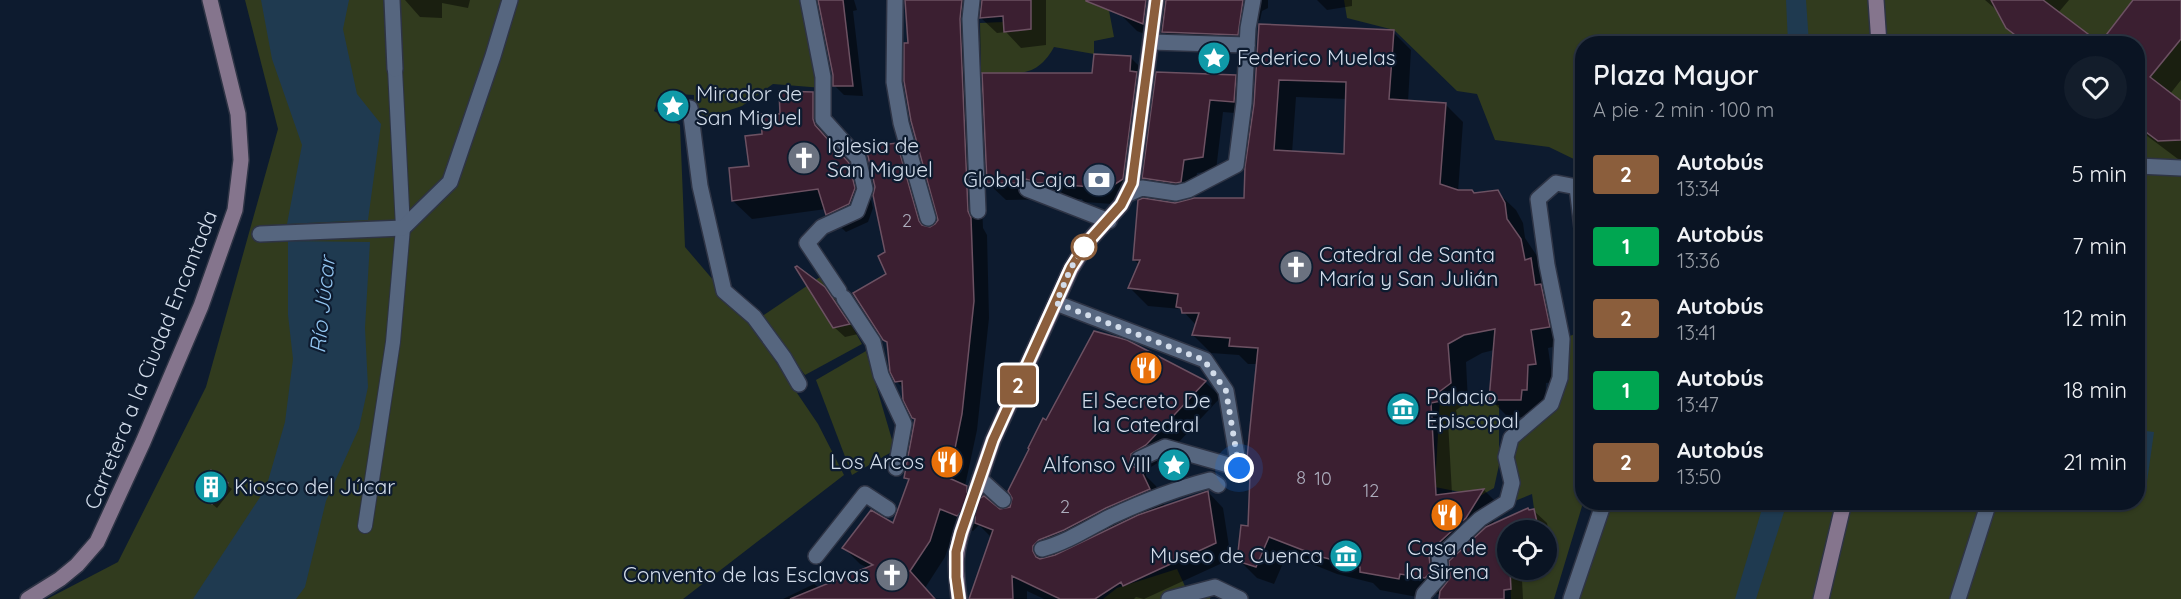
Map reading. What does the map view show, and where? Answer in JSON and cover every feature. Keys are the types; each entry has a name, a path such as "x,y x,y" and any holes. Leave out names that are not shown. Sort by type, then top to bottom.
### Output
{"street":[{"name":"Carretera a la Ciudad Encantada","path":"28,599 60,579 88,554 106,525 201,306 235,210 241,160 238,114 210,0"},
{"path":"392,0 395,69"},
{"path":"260,234 403,228 450,182 510,0"},
{"path":"807,0 823,76 823,119 858,158 865,189 857,212 822,227 807,243 873,342 881,375 903,424 896,468"},
{"path":"895,0 894,82 901,123 928,218"},
{"path":"972,0 970,19 978,211"},
{"path":"1003,500 978,484 993,440 1071,268 1098,230 1121,205 1129,189 1156,0"},
{"path":"1129,189 1142,188 1176,193 1188,190 1236,165 1253,0"},
{"path":"1876,0 1878,36"},
{"path":"1151,42 1247,45"},
{"path":"690,108 700,186 724,291 754,316 784,358 799,384"},
{"path":"2145,166 2181,168"},
{"path":"1423,599 1424,594 1442,575 1439,555 1479,519 1507,502 1512,483 1506,457 1511,438 1551,404 1560,378 1562,339 1547,265 1538,199 1556,183 1575,187"},
{"path":"1027,189 1109,220"},
{"path":"1056,303 1204,360 1226,391 1239,468 1165,447 1139,459"},
{"path":"1042,549 1061,544 1110,517 1177,489 1210,480 1218,485"},
{"path":"816,556 865,494 888,509"},
{"path":"1571,599 1601,510"},
{"path":"1821,599 1842,510"},
{"path":"1958,599 1986,510"},
{"path":"959,599 956,552 966,519"},
{"path":"1169,599 1215,587 1240,599"}],"lane":[{"path":"365,526 393,342 403,228 395,69"}],"green space":[{"path":"245,0 805,0 823,88 773,84 742,106 694,122 694,95 661,93 654,111 680,125 685,247 749,322 818,424 844,475 683,599 47,599 118,562 206,387 278,129"},
{"path":"1031,0 1107,0 1114,37 1094,41 1094,54 1054,47 1047,58 1032,70 1014,73 981,73 980,23 1003,22 1004,32 1030,29"},
{"path":"1344,0 2181,0 2181,599 1579,599 1609,510 2145,510 2145,36 1575,36 1575,160 1549,147 1495,140 1477,94 1457,91 1394,30 1347,18"},
{"path":"823,275 862,344 805,375 761,317"},
{"path":"1575,334 1575,510 1581,510 1554,599 1511,599 1510,580 1557,580 1557,520 1536,520 1532,494 1505,505 1511,438 1551,404 1562,339"},
{"path":"866,351 895,450 852,475 816,380"},
{"path":"1440,399 1499,405 1499,465 1494,488 1480,496 1435,487"},
{"path":"1177,569 1191,599 1103,599 1117,588"},
{"path":"1211,594 1210,599 1191,599"}],"water":[{"path":"261,0 349,0 343,29 357,94 381,124 368,220 287,224 302,145 272,59"},
{"path":"1786,0 1806,0 1809,36 1788,36"},
{"name":"Río Júcar","path":"288,241 370,242 365,328 368,387 359,428 326,501 305,587 296,599 193,599 266,488 285,422 293,359 288,315"},
{"path":"2145,431 2154,432 2145,489"},
{"path":"1762,510 1785,510 1756,599 1735,599"}],"building":[{"path":"818,0 843,0 853,86 833,86 833,75"},
{"path":"905,0 962,0 960,19 974,301 962,414 949,478 967,486 967,492 972,499 984,496 1000,509 1010,507 1012,498 1008,491 1028,448 1043,418 1046,420 1094,331 1127,340 1206,381 1146,445 1131,454 1130,464 1140,468 1150,489 1039,540 1033,546 1033,551 1040,559 1055,555 1138,515 1208,491 1216,543 1123,586 1121,582 1095,599 1060,599 1012,576 1013,599 969,599 993,530 975,523 975,517 970,510 964,510 957,516 940,509 930,541 910,571 935,599 790,599 873,565 842,548 871,510 893,523 909,479 904,478 915,419 912,418 903,400 902,381 895,382 890,372 887,342 883,340 853,293 886,274 878,256 885,252 873,195 875,187 868,156 861,147 897,143 919,221 922,225 930,227 938,220 911,121 904,81 904,43 908,43"},
{"path":"982,0 1031,0 1031,29 1004,32 1003,16 980,18"},
{"path":"1146,0 1143,24 1086,1"},
{"path":"1166,0 1243,0 1238,35 1162,32"},
{"path":"1991,0 2043,0 2091,36 2016,36 2006,28"},
{"path":"2133,0 2181,0 2181,39 2150,77 2181,101 2181,140 2158,141 2145,131 2145,36 2105,36"},
{"path":"1259,24 1394,30 1389,99 1446,103 1440,184 1458,190 1472,190 1474,193 1498,190 1505,203 1507,219 1521,239 1525,260 1531,258 1535,285 1541,284 1550,327 1531,330 1536,364 1528,365 1527,390 1522,390 1521,400 1489,400 1495,329 1464,335 1448,344 1451,383 1439,392 1441,401 1431,403 1436,495 1484,489 1466,518 1431,550 1429,556 1431,572 1425,578 1400,574 1399,579 1360,572 1360,567 1318,556 1269,537 1256,567 1237,561 1241,525 1248,526 1250,475 1246,475 1258,348 1229,346 1230,338 1192,335 1199,313 1182,313 1181,308 1176,307 1178,294 1128,288 1140,260 1133,260 1138,200 1143,198 1175,203 1194,198 1244,198 1245,167 1254,104","holes":["1279,80 1346,82 1344,154 1274,150"]},
{"path":"1094,54 1131,56 1130,71 1137,72 1123,179 1109,188 1065,185 1065,182 1038,183 1026,179 1020,183 987,183 982,73 1092,73"},
{"path":"1156,72 1236,75 1234,102 1210,100 1203,157 1184,160 1181,182 1142,178"},
{"name":"Iglesia de San Miguel","path":"779,91 813,92 815,125 849,163 855,188 849,204 826,215 818,189 732,201 729,168 749,166 745,136 762,134 761,114 780,114"},
{"path":"797,266 825,287 850,324 833,328 795,267"},
{"name":"Kiosco del Júcar","path":"211,470 228,483 212,504 195,490"},
{"path":"1528,508 1529,510 1534,509 1536,520 1501,520"},
{"path":"1497,522 1497,580 1511,580 1511,589 1504,590 1504,599 1439,599 1440,591 1450,578 1449,561 1486,527"}],"tunnel":[{"path":"966,519 976,490"}],"bus line":[{"name":"2","path":"959,599 956,552 993,440 1071,268 1087,243 1121,205 1132,183 1156,0"}],"place":[{"name":"Federico Muelas","path":"1214,58"},
{"name":"Mirador de San Miguel","path":"673,106"},
{"name":"Iglesia de San Miguel","path":"804,158"},
{"name":"Global Caja","path":"1099,180"},
{"name":"Catedral de Santa María y San Julián","path":"1296,267"},
{"name":"El Secreto De la Catedral","path":"1146,368"},
{"name":"Palacio Episcopal","path":"1403,409"},
{"name":"Los Arcos","path":"947,462"},
{"name":"Alfonso VIII","path":"1174,465"},
{"name":"Kiosco del Júcar","path":"211,487"},
{"name":"Casa de la Sirena","path":"1447,515"},
{"name":"Museo de Cuenca","path":"1346,556"},
{"name":"Convento de las Esclavas","path":"892,575"}],"route":[{"path":"1084,247 1071,268 1056,303 1204,360 1226,391 1239,468"}]}
